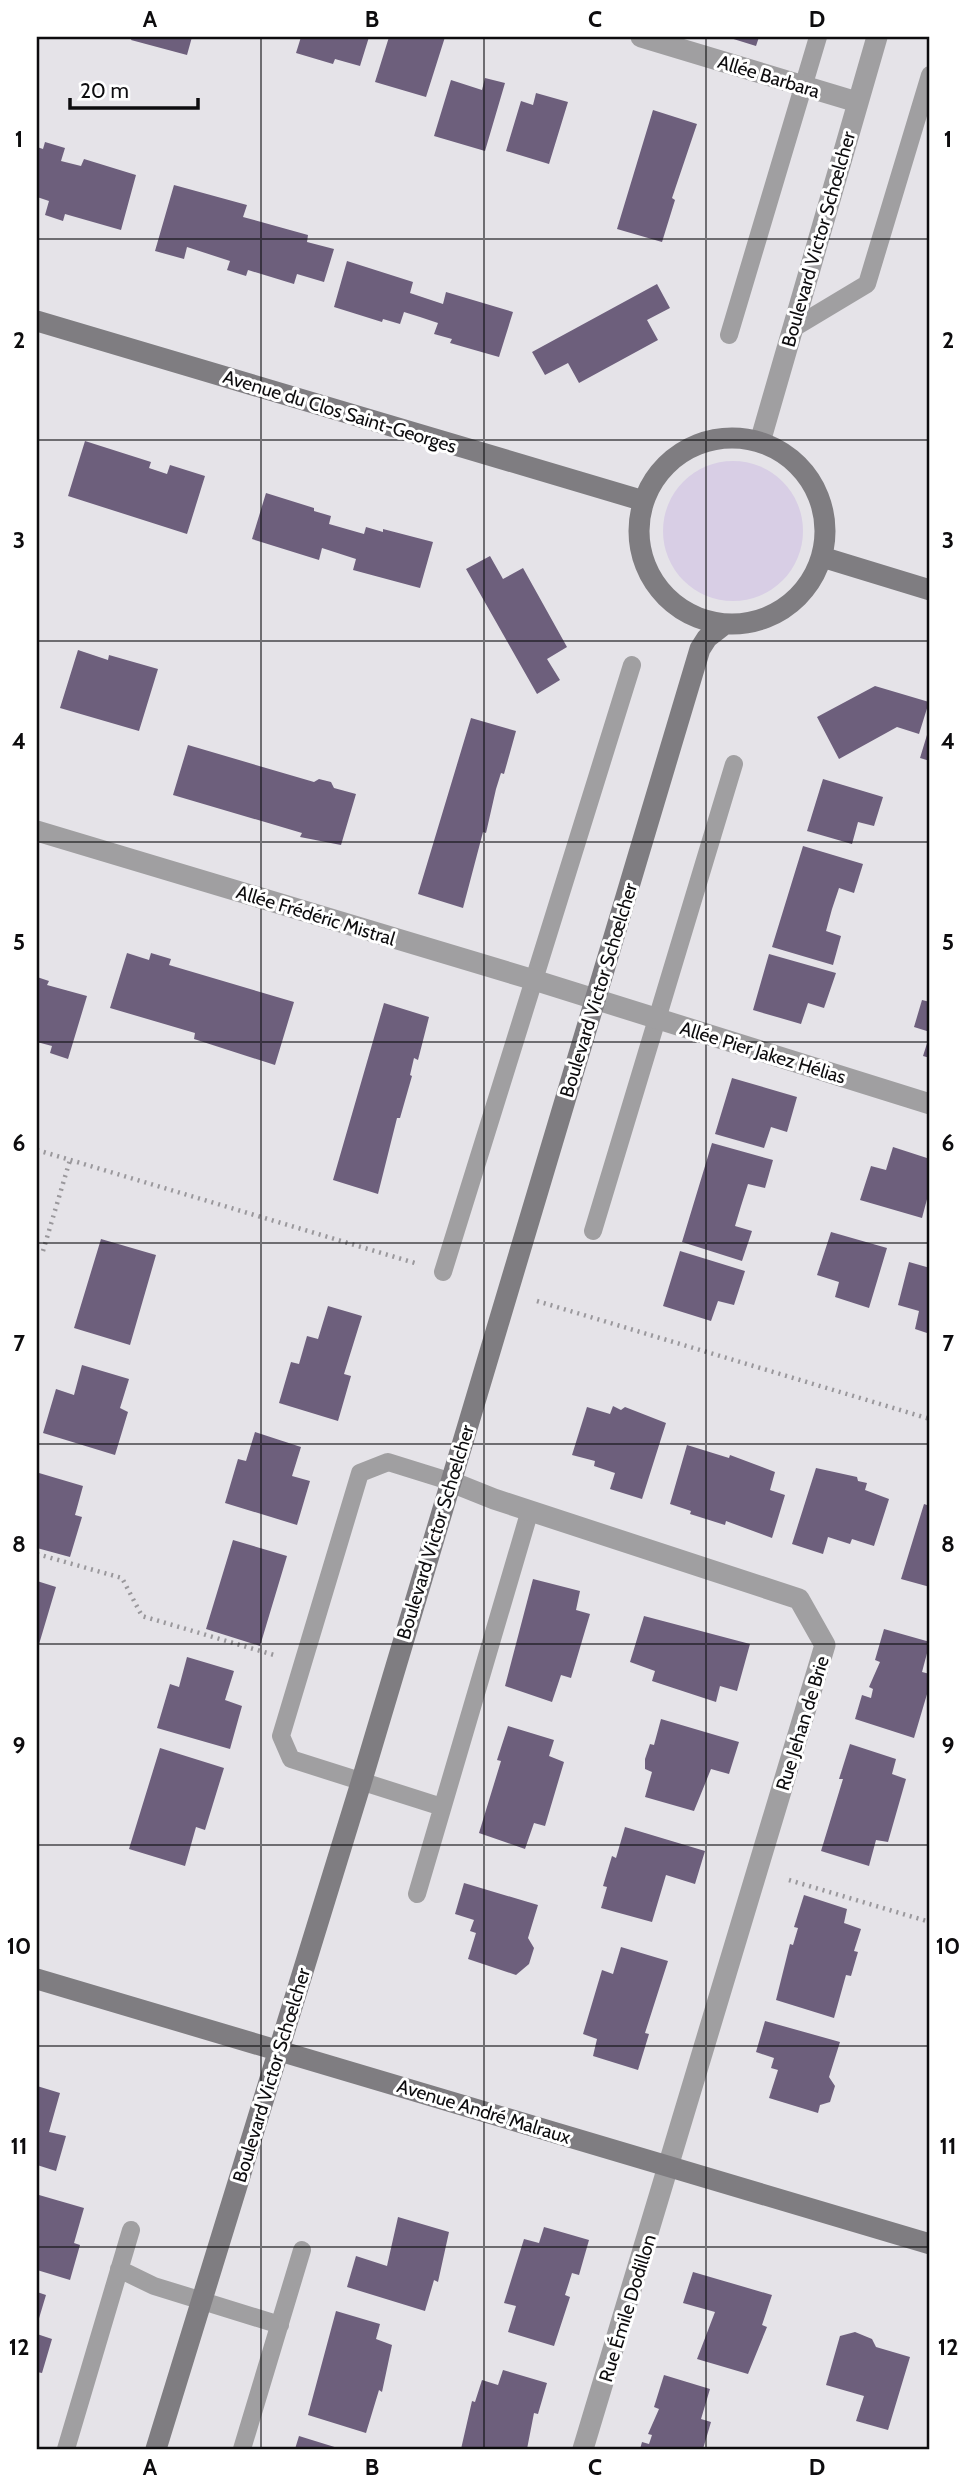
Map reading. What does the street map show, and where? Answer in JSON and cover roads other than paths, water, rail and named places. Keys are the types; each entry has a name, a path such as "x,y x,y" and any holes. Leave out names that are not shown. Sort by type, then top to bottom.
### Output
{"main road":[{"name":"Avenue du Clos Saint-Georges","path":"37,321 644,501"},
{"path":"731,438 760,442 793,461 807,475 820,500 826,528 822,557 811,580 795,600 774,615 750,622 725,624 698,618 674,603 654,582 642,557 639,529 644,501 663,469 677,456 702,442 731,438"},
{"path":"822,557 930,590"},
{"name":"Boulevard Victor Schœlcher","path":"156,2449 361,1783 449,1481 700,649 707,638 725,624"},
{"name":"Avenue André Malraux","path":"37,1979 930,2244"}],"street":[{"name":"Allée Barbara","path":"641,37 858,102"},
{"name":"Boulevard Victor Schœlcher","path":"760,442 877,37"},
{"name":"Allée Frédéric Mistral","path":"37,831 596,1000"},
{"name":"Allée Pier Jakez Hélias","path":"596,1000 930,1104"},
{"name":"Rue Jehan de Brie","path":"449,1481 799,1599 825,1644 670,2166"},
{"name":"Rue Émile Dodillon","path":"583,2449 670,2166"}],"lane":[{"path":"729,335 818,37"},
{"path":"792,329 867,284 930,75"},
{"path":"443,1272 632,665"},
{"path":"593,1231 734,764"},
{"path":"442,1807 291,1759 281,1736 360,1473 388,1462 449,1481"},
{"path":"417,1895 530,1510"},
{"path":"66,2449 131,2230"},
{"path":"242,2449 302,2250"},
{"path":"119,2269 154,2286 280,2325"}]}
